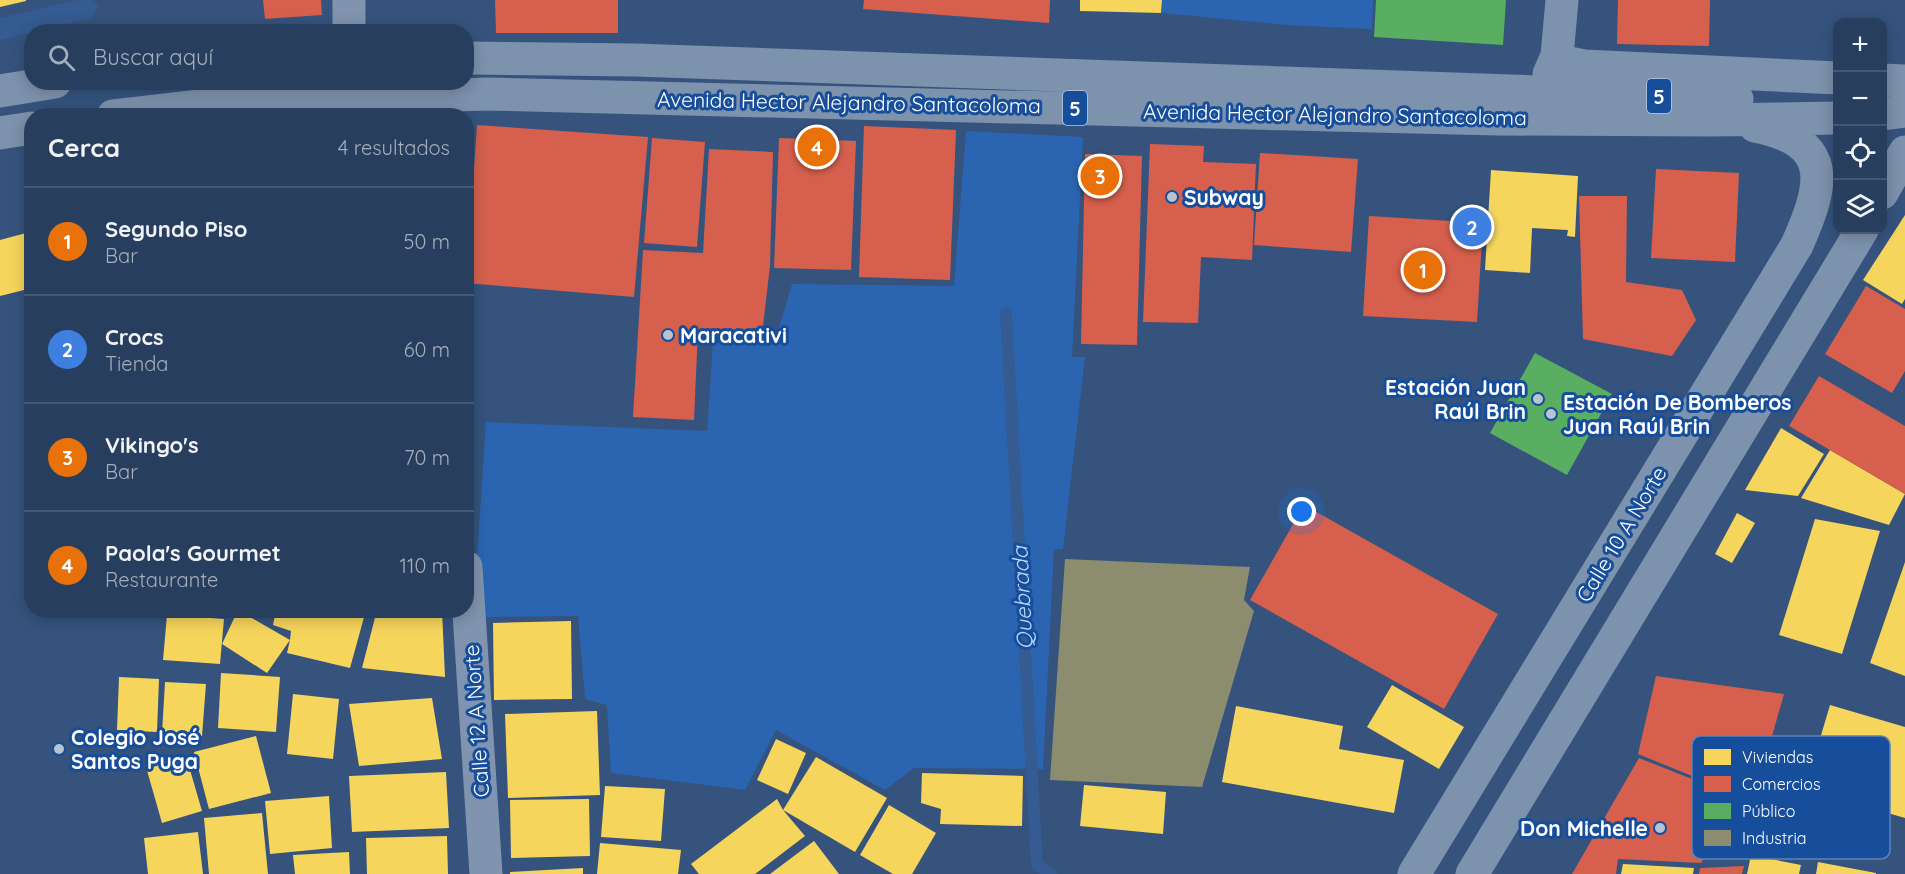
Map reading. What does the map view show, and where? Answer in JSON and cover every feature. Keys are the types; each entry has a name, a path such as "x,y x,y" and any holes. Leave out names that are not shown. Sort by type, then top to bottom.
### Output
{"main road":[{"path":"1538,91 1557,56 1562,0"},
{"path":"1557,56 1569,63 1584,66 1833,78"},
{"name":"Avenida Hector Alejandro Santacoloma","path":"474,58 635,60 1538,91 1781,101 1833,106"},
{"path":"1887,80 1905,81"},
{"path":"0,91 24,87"},
{"name":"Avenida Hector Alejandro Santacoloma","path":"188,108 350,90 438,97 1497,118 1712,120 1833,118"},
{"path":"1887,113 1905,111"},
{"name":"Calle 10 A Norte","path":"1414,874 1797,245 1817,195 1817,169 1811,156 1795,139 1783,133 1758,127 1712,120"},
{"path":"0,133 24,129"},
{"path":"1887,184 1905,152"},
{"path":"1472,874 1860,234"},
{"path":"1598,571 1628,614"}],"street":[{"path":"349,0 349,24"},
{"name":"Calle 12 A Norte","path":"469,618 486,874"}],"shaded area":[{"path":"78,0 92,0 99,5 91,18 66,24 24,24 24,34 0,40 0,18"},
{"path":"1162,0 1373,0 1372,29 1287,25 1162,13"},
{"path":"966,131 1083,137 1072,357 1085,357 1063,549 1054,549 1043,769 914,768 885,790 776,730 745,790 611,773 607,705 585,699 578,616 474,617 486,422 707,431 713,343 774,344 792,284 954,286"}],"building: Viviendas":[{"path":"0,0 26,0 26,1 0,7"},
{"path":"1080,0 1162,0 1161,13 1080,11"},
{"path":"1491,170 1578,176 1575,237 1567,236 1568,230 1532,228 1530,273 1485,270"},
{"path":"1905,215 1905,299 1902,304 1863,280"},
{"path":"24,234 24,290 0,296 0,240"},
{"path":"1781,428 1824,454 1798,496 1745,490"},
{"path":"1830,450 1905,494 1889,525 1801,498"},
{"path":"1737,513 1755,523 1732,563 1715,554"},
{"path":"1815,519 1880,531 1842,654 1779,635"},
{"path":"1905,562 1905,676 1870,663"},
{"path":"167,618 224,619 220,664 163,660"},
{"path":"234,618 252,618 290,640 267,673 222,644"},
{"path":"274,618 364,618 350,668 287,653 291,631 273,625"},
{"path":"375,618 442,618 445,677 362,668"},
{"path":"571,621 572,699 494,700 493,623"},
{"path":"221,673 280,677 276,732 218,728"},
{"path":"119,677 159,679 157,732 117,730"},
{"path":"165,682 206,684 202,736 162,733"},
{"path":"1392,685 1464,727 1439,769 1367,727"},
{"path":"293,694 339,699 333,759 287,754"},
{"path":"432,698 442,759 359,766 349,704"},
{"path":"1830,705 1905,727 1905,818 1890,814 1890,736 1821,736"},
{"path":"1236,706 1343,726 1339,749 1404,760 1394,813 1222,782"},
{"path":"597,711 600,795 508,798 505,714"},
{"path":"256,736 271,793 209,809 194,752"},
{"path":"776,739 806,753 788,794 757,780"},
{"path":"186,756 202,811 162,823 146,767"},
{"path":"816,757 887,798 855,852 783,810"},
{"path":"446,772 449,828 352,832 349,776"},
{"path":"922,773 1023,776 1022,826 940,824 941,809 921,803"},
{"path":"1084,785 1166,792 1163,834 1080,826"},
{"path":"605,786 665,789 661,841 601,837"},
{"path":"329,796 332,848 270,854 265,801"},
{"path":"589,799 590,856 511,858 510,800"},
{"path":"777,799 783,810 805,836 755,874 699,874 691,864"},
{"path":"889,805 936,833 912,874 893,874 860,855"},
{"path":"262,813 268,874 209,874 204,818"},
{"path":"198,832 203,874 148,874 144,838"},
{"path":"447,836 448,874 367,874 366,838"},
{"path":"814,841 839,874 770,874"},
{"path":"600,843 681,850 678,874 597,874"},
{"path":"349,852 350,874 295,874 293,855"},
{"path":"1750,859 1771,859 1801,865 1799,874 1747,874"},
{"path":"1818,862 1876,873 1876,874 1816,874"},
{"path":"1623,864 1694,868 1693,874 1621,874"},
{"path":"583,868 583,874 510,874 510,872"}],"building: Comercios":[{"path":"263,0 321,0 322,15 265,19"},
{"path":"495,0 618,0 618,33 496,33"},
{"path":"864,0 1050,0 1049,23 863,9"},
{"path":"1618,0 1710,0 1709,46 1617,44"},
{"path":"477,125 648,137 634,297 474,284 474,168"},
{"path":"864,126 956,130 950,280 859,277"},
{"path":"652,138 705,142 697,247 644,243"},
{"path":"779,138 856,141 851,270 774,268"},
{"path":"1150,144 1204,146 1203,162 1256,164 1252,260 1201,257 1198,323 1143,322"},
{"path":"709,149 773,152 770,266 762,334 698,330 694,420 633,417 643,250 703,253"},
{"path":"1260,153 1358,159 1351,252 1254,245"},
{"path":"1085,154 1142,156 1137,345 1081,344"},
{"path":"1656,169 1739,173 1735,262 1651,258"},
{"path":"1579,196 1627,196 1626,282 1682,290 1696,320 1672,356 1583,339"},
{"path":"1369,216 1483,223 1477,322 1363,316"},
{"path":"1866,286 1905,309 1905,371 1892,393 1825,354"},
{"path":"1819,376 1905,426 1905,494 1789,426"},
{"path":"1304,505 1498,614 1444,709 1250,600"},
{"path":"1656,676 1784,694 1772,736 1692,736 1692,776 1638,754"},
{"name":"Don Michelle","path":"1639,758 1692,779 1692,859 1703,859 1701,863 1618,859 1616,874 1572,874"},
{"path":"1744,866 1742,874 1699,874 1700,868"}],"building: Público":[{"path":"1376,0 1506,0 1503,45 1374,37"},
{"name":"Estación De Bomberos Juan Raúl Brin","path":"1535,353 1612,394 1567,475 1490,433"}],"building: Industria":[{"path":"1065,559 1250,567 1244,600 1254,611 1202,787 1050,780"}],"waterway":[{"name":"Quebrada","path":"1006,314 1037,865 1051,874"}],"place":[{"name":"Paola's Gourmet","path":"817,147"},
{"name":"Vikingo's","path":"1100,176"},
{"name":"Subway","path":"1172,197"},
{"name":"Crocs","path":"1472,227"},
{"name":"Segundo Piso","path":"1423,270"},
{"name":"Maracativi","path":"668,335"},
{"name":"Estación Juan Raúl Brin","path":"1538,399"},
{"name":"Estación De Bomberos Juan Raúl Brin","path":"1551,414"},
{"name":"Colegio José Santos Puga","path":"59,749"},
{"name":"Don Michelle","path":"1660,828"}]}
